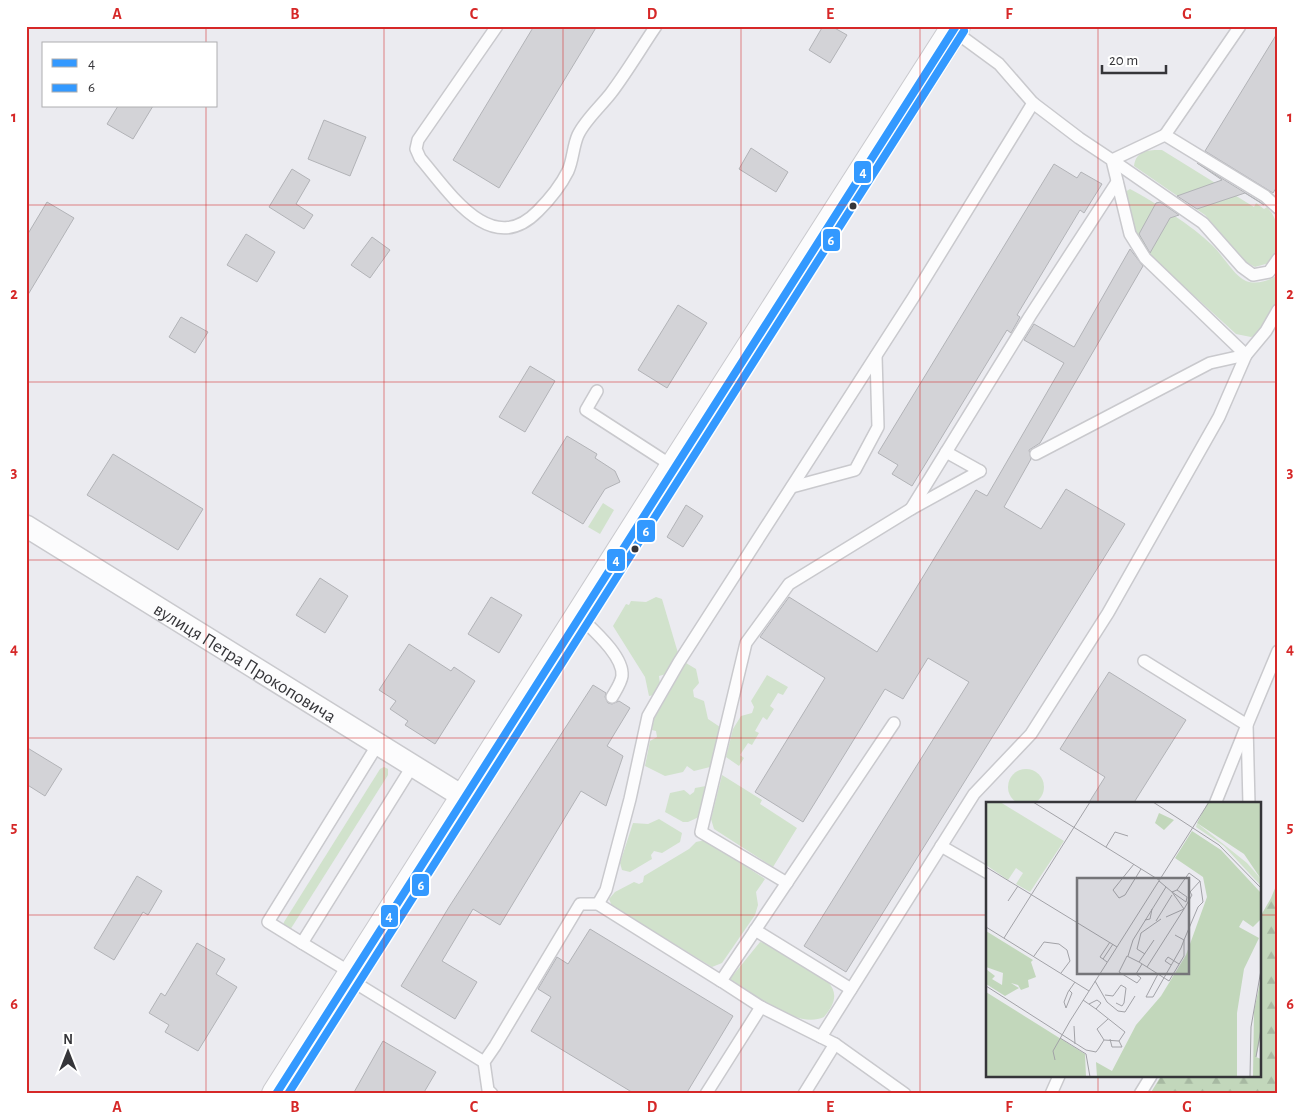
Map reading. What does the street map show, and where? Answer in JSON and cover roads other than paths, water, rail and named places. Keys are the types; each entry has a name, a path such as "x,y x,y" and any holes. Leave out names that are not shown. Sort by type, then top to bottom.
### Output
{"street":[{"path":"276,1094 955,28"},
{"name":"вулиця Петра Прокоповича","path":"26,526 465,798"}],"lane":[{"path":"497,26 418,140 416,149 420,158 461,206 484,224 501,229 519,226 532,218 553,196 568,170 578,134 613,91 656,26"},
{"path":"1112,160 1166,135 1240,26"},
{"path":"955,28 999,64 1034,103 1079,138 1203,223 1242,267 1252,275 1269,272 1278,259"},
{"path":"598,904 606,890 630,799 648,716 679,662 876,356 1034,103"},
{"path":"1166,135 1265,196 1278,208"},
{"path":"1112,160 1130,234 1145,258 1246,355"},
{"path":"911,509 1030,316 1117,182"},
{"path":"821,1037 974,794 1031,734 1108,613 1219,417 1246,355 1266,332 1278,310"},
{"path":"1036,454 1210,363 1246,355"},
{"path":"792,487 855,470 878,427 876,356"},
{"path":"597,391 586,410 674,467"},
{"path":"787,883 702,832 746,642 789,584 911,509 980,472 946,452"},
{"path":"579,616 607,645 620,666 622,674 612,697"},
{"path":"1216,802 1278,651"},
{"path":"1144,661 1247,724"},
{"path":"721,981 894,723"},
{"path":"1247,724 1249,802"},
{"path":"378,744 268,922 302,942 484,1062"},
{"path":"302,942 413,765"},
{"path":"941,846 986,872"},
{"path":"488,1092 484,1062 574,911 580,904 598,904 761,1007 835,1044 905,1094"},
{"path":"755,930 850,989"},
{"path":"706,1094 761,1007"},
{"path":"804,1094 835,1044"},
{"path":"1051,1094 1058,1078"},
{"path":"1140,1094 1150,1078"}]}
